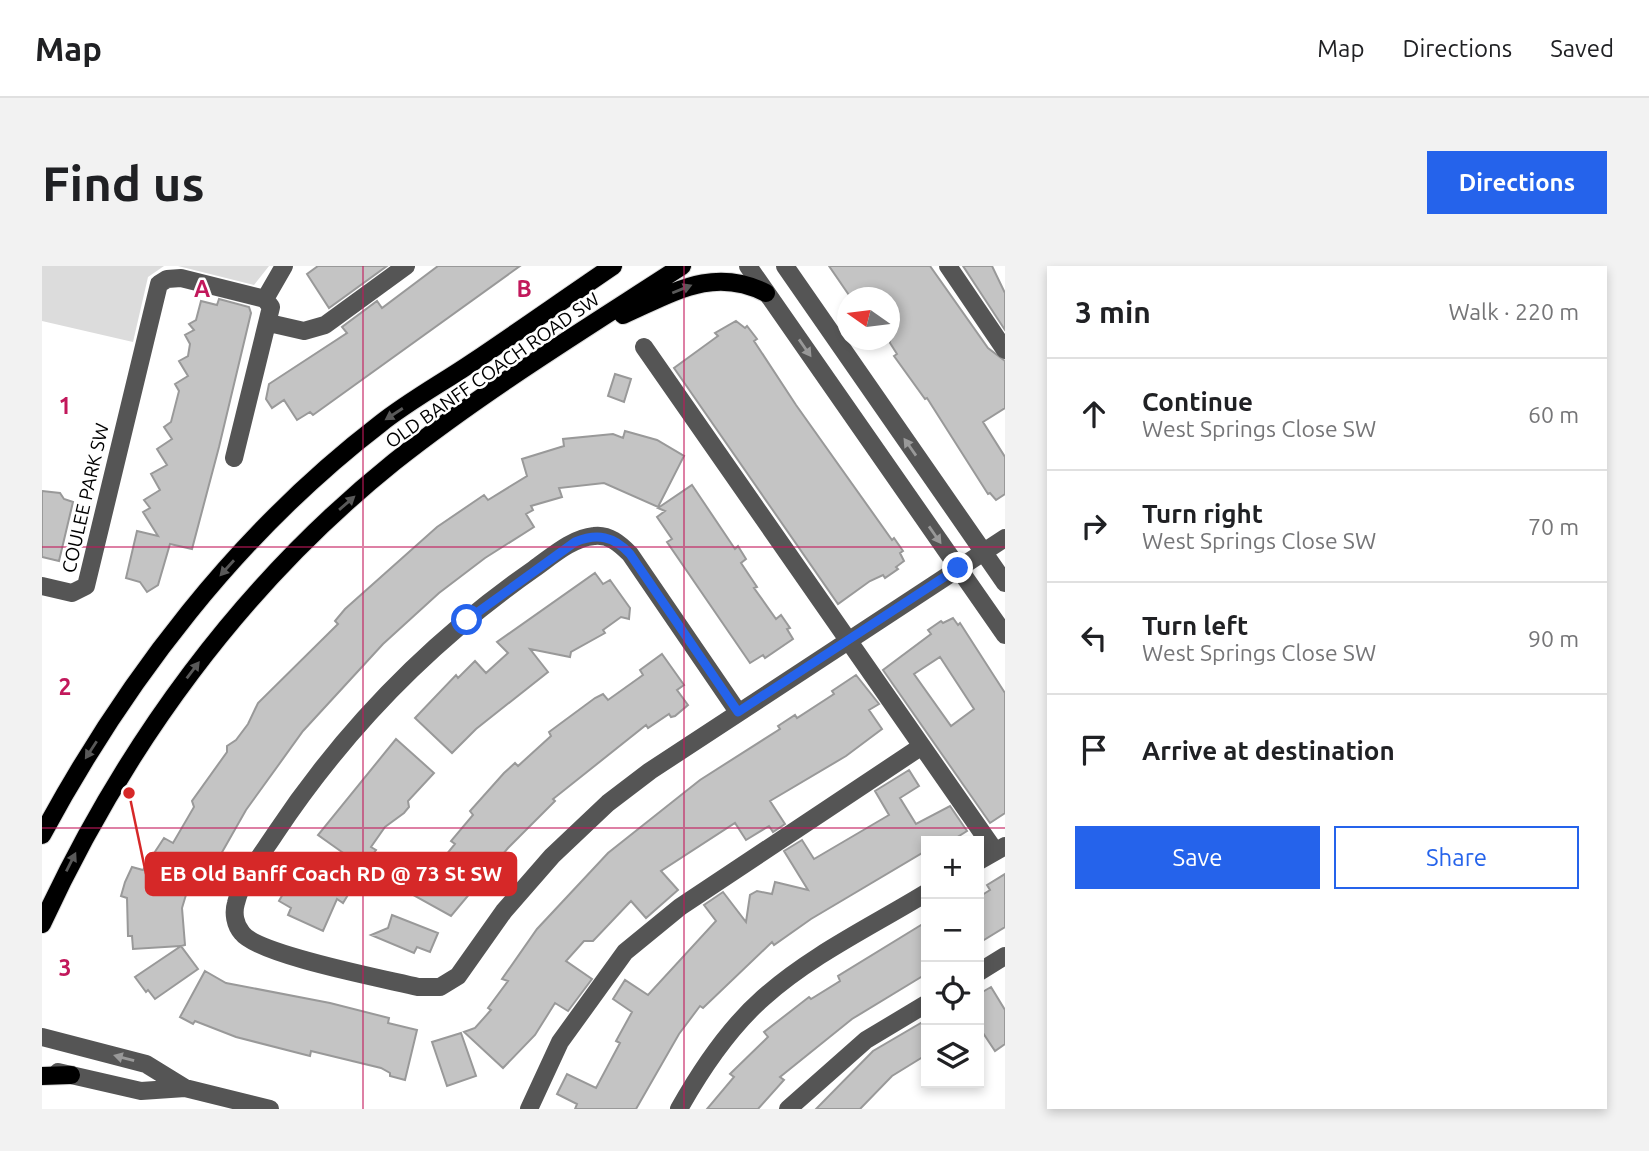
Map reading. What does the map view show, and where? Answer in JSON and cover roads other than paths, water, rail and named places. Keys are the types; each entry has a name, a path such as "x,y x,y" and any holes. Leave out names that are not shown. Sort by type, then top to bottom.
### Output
{"main road":[{"name":"OLD BANFF COACH ROAD SW","path":"42,835 160,649 205,593 283,508 381,423 612,266"},
{"name":"OLD BANFF COACH ROAD SW","path":"42,924 90,825 128,762 200,660 247,604 334,514 395,462 492,390 682,266"},
{"path":"575,336 703,282 724,278 741,281 766,293"},
{"path":"42,830 57,808"},
{"path":"42,1076 71,1075"}],"street":[{"path":"234,458 270,323 271,307 265,299 284,266"},
{"path":"270,323 304,331 325,325 406,266"},
{"path":"748,266 1005,635"},
{"path":"785,266 1005,583"},
{"path":"948,266 1005,351"},
{"name":"COULEE PARK SW","path":"42,586 72,593 86,586 159,284 167,279 181,278 265,299"},
{"path":"645,347 922,746 1000,848 984,858"},
{"path":"738,712 625,549 605,537 585,538 556,554 467,620 424,657 364,718 298,800 266,847 236,901 235,919 248,941 279,953 428,989 448,984 461,971 528,882 576,832 650,771 1005,538"},
{"path":"529,1109 560,1042 625,953 680,906 922,746"},
{"path":"679,1109 715,1049 763,997 797,971 921,896"},
{"path":"984,969 1000,959 1005,977"},
{"path":"788,1109 866,1040 921,1007"},
{"path":"42,1037 145,1064 185,1088 270,1109"},
{"path":"42,1068 141,1091 185,1088"}],"place":[{"name":"EB Old Banff Coach RD @ 73 St SW","path":"129,793"}]}
